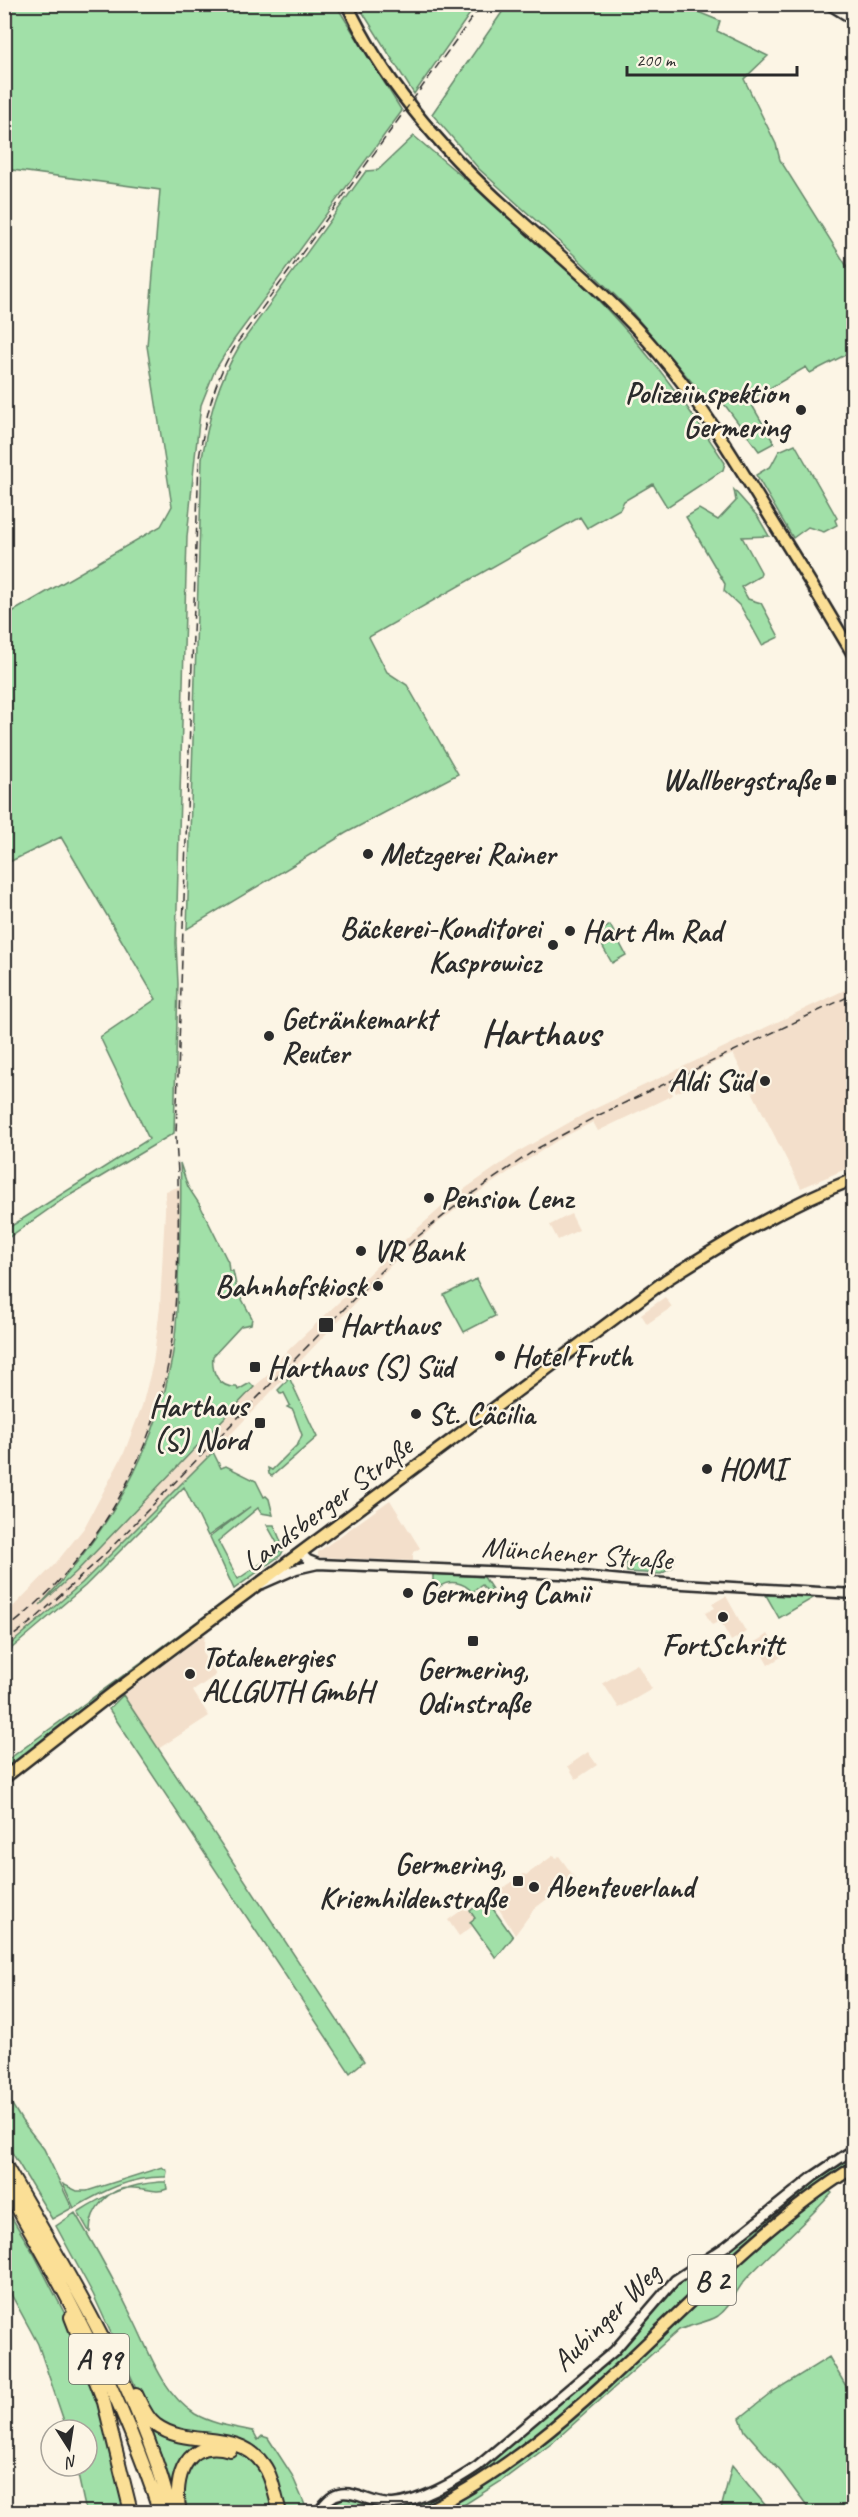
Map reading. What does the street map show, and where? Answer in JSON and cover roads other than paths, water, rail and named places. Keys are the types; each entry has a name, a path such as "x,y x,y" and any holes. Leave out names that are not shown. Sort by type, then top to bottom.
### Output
{"highway":[{"name":"A 99","path":"4,2163 93,2320 154,2455 171,2512"},
{"name":"A 99","path":"4,2185 51,2266 116,2396 160,2512"},
{"path":"51,2266 104,2402 131,2512"},
{"path":"93,2320 113,2349 155,2425 175,2435 233,2443 256,2455 271,2478 280,2512"},
{"path":"180,2512 176,2487 180,2470 194,2455 214,2448 224,2448 251,2460 260,2473 272,2512"}],"main road":[{"path":"346,4 380,63 422,120 471,173 621,312 660,355 693,397 741,468 854,656"},
{"name":"Landsberger Straße","path":"4,1778 134,1677 666,1280 755,1224 792,1205 854,1179"},
{"name":"B 2","path":"423,2512 477,2484 551,2430 773,2225 809,2196 854,2167"}],"street":[{"path":"828,4 854,20"},
{"path":"301,1552 308,1560 318,1564"},
{"name":"Münchener Straße","path":"259,1585 296,1569 318,1564 561,1574 632,1581 854,1594"},
{"name":"Aubinger Weg","path":"319,2512 329,2500 339,2494 357,2494 393,2504 428,2493 454,2481 501,2448 614,2351 675,2280 725,2247 805,2183 854,2149"}],"railway":[{"path":"4,1631 37,1603 67,1572 117,1502 137,1463 153,1423 172,1339 178,1259 176,1134 199,458 212,398 222,370 237,343 482,4"},
{"path":"4,1643 36,1618 102,1557 380,1272 416,1238 467,1197 538,1148 597,1116 854,994"}],"place":[{"name":"Polizeiinspektion Germering","path":"801,410"},
{"name":"Wallbergstraße","path":"831,780"},
{"name":"Metzgerei Rainer","path":"368,854"},
{"name":"Hart Am Rad","path":"570,931"},
{"name":"Bäckerei-Konditorei Kasprowicz","path":"553,945"},
{"name":"Getränkemarkt Reuter","path":"269,1036"},
{"name":"Aldi Süd","path":"765,1081"},
{"name":"Pension Lenz","path":"429,1198"},
{"name":"VR Bank","path":"361,1251"},
{"name":"Bahnhofskiosk","path":"378,1286"},
{"name":"Harthaus","path":"326,1325"},
{"name":"Hotel Fruth","path":"500,1356"},
{"name":"Harthaus (S) Süd","path":"255,1367"},
{"name":"St. Cäcilia","path":"416,1414"},
{"name":"Harthaus (S) Nord","path":"260,1423"},
{"name":"HOMI","path":"707,1469"},
{"name":"Germering Camii","path":"408,1593"},
{"name":"FortSchritt","path":"723,1617"},
{"name":"Germering, Odinstraße","path":"473,1641"},
{"name":"Totalenergies ALLGUTH GmbH","path":"190,1674"},
{"name":"Germering, Kriemhildenstraße","path":"518,1881"},
{"name":"Abenteuerland","path":"534,1887"}],"district":[{"name":"Harthaus","path":"541,1032"}]}
